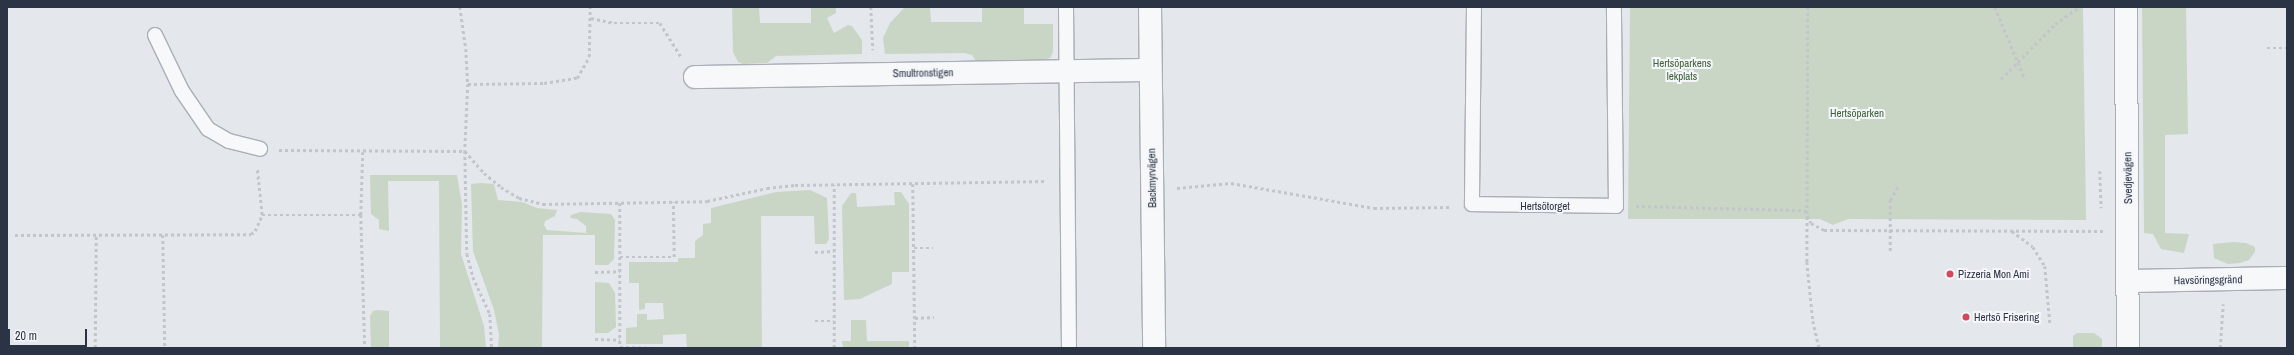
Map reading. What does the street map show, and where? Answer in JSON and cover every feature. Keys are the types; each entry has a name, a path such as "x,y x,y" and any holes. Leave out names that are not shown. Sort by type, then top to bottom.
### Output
{"street":[{"name":"Backmyrvägen","path":"1150,7 1154,348"},
{"name":"Svedjevägen","path":"2126,7 2129,281 2128,348"},
{"name":"Smultronstigen","path":"695,77 1150,70"},
{"name":"Havsöringsgränd","path":"2129,281 2287,278"}],"lane":[{"path":"1066,7 1069,348"},
{"path":"1472,204 1474,7"},
{"path":"1614,7 1616,206"},
{"path":"155,35 182,91 208,129 229,141 260,150"},
{"name":"Hertsötorget","path":"1472,204 1616,206"}],"path":[{"path":"460,7 466,48 468,84 465,151 467,254 473,277 490,314 492,348"},
{"path":"468,84 544,84 577,78 589,57 591,18 590,7"},
{"path":"871,7 872,74"},
{"path":"1808,7 1809,149 1805,210 1807,262 1813,321 1819,348"},
{"path":"1995,7 2025,79"},
{"path":"2001,79 2017,60 2056,24 2079,7"},
{"path":"591,18 614,23 660,23 695,77"},
{"path":"2267,48 2287,48"},
{"path":"14,235 96,236 251,234 255,231 262,216 257,164 260,150 363,152 465,151 484,173 525,200 543,204 673,202 722,199 767,188 834,185 1068,181"},
{"path":"363,152 361,216 364,348"},
{"path":"913,184 915,348"},
{"path":"1168,189 1238,184 1374,208 1418,209 1472,204"},
{"path":"834,185 834,348"},
{"path":"1890,251 1890,200 1899,185"},
{"path":"620,257 674,257 673,202"},
{"path":"620,203 620,348 660,348"},
{"path":"1616,206 1805,210"},
{"path":"1805,210 1811,223 1824,230 2106,231 2106,240 2128,238"},
{"path":"262,216 361,216"},
{"path":"2012,231 2033,247 2045,266 2050,323"},
{"path":"163,235 165,348"},
{"path":"95,348 96,236"},
{"path":"914,248 933,248"},
{"path":"815,252 834,251"},
{"path":"595,272 620,271"},
{"path":"2220,348 2223,280"},
{"path":"915,318 934,317"},
{"path":"815,321 834,321"},
{"path":"595,339 620,340"}],"green space":[{"path":"732,7 759,7 760,23 811,23 811,7 836,7 836,13 827,18 834,33 848,25 852,26 862,40 862,54 776,56 767,63 743,64 738,62 733,52"},
{"path":"905,7 930,7 931,22 982,22 982,7 1024,7 1024,24 1053,24 1053,52 1050,58 1036,61 976,61 972,55 964,53 885,54 883,38 890,23"},
{"name":"Hertsöparken","path":"1630,7 2083,7 2086,220 1848,219 1833,225 1820,219 1628,219"},
{"path":"2142,7 2186,7 2188,134 2165,135 2165,233 2189,234 2184,253 2161,249 2153,234 2144,233"},
{"path":"370,175 457,175 462,205 461,254 484,326 486,348 371,348 370,316 373,311 377,310 389,311 389,347 440,347 439,181 388,181 389,231 379,229 379,220 371,214"},
{"path":"471,184 494,184 498,200 522,202 537,208 557,210 555,216 545,221 544,225 547,230 586,233 586,226 577,219 570,218 571,215 580,212 611,214 615,220 614,259 608,265 595,265 595,235 543,235 542,348 498,348 499,334 494,310 473,251"},
{"path":"810,190 827,198 829,239 826,244 815,244 814,216 761,216 762,348 687,348 686,334 663,335 663,344 626,344 626,328 637,327 637,314 647,314 647,320 664,319 663,303 645,303 645,309 639,310 639,283 629,283 629,262 678,262 678,258 695,258 695,241 703,235 703,224 711,223 711,208 776,192"},
{"path":"894,192 901,192 909,204 909,272 892,272 892,284 860,299 844,300 842,206 851,193 856,193 857,207 895,205"},
{"path":"2233,242 2246,243 2255,247 2255,252 2249,260 2240,263 2228,264 2214,258 2213,244"},
{"path":"595,282 609,283 615,293 616,327 608,333 595,333"},
{"path":"851,320 866,320 867,341 909,341 909,348 843,348 842,341 851,341"},
{"path":"2077,333 2094,333 2102,339 2102,348 2073,348 2073,336"}],"place":[{"name":"Pizzeria Mon Ami","path":"1950,274"},
{"name":"Hertsö Frisering","path":"1966,317"}],"park label":[{"name":"Hertsöparkens lekplats","path":"1682,70"}]}
